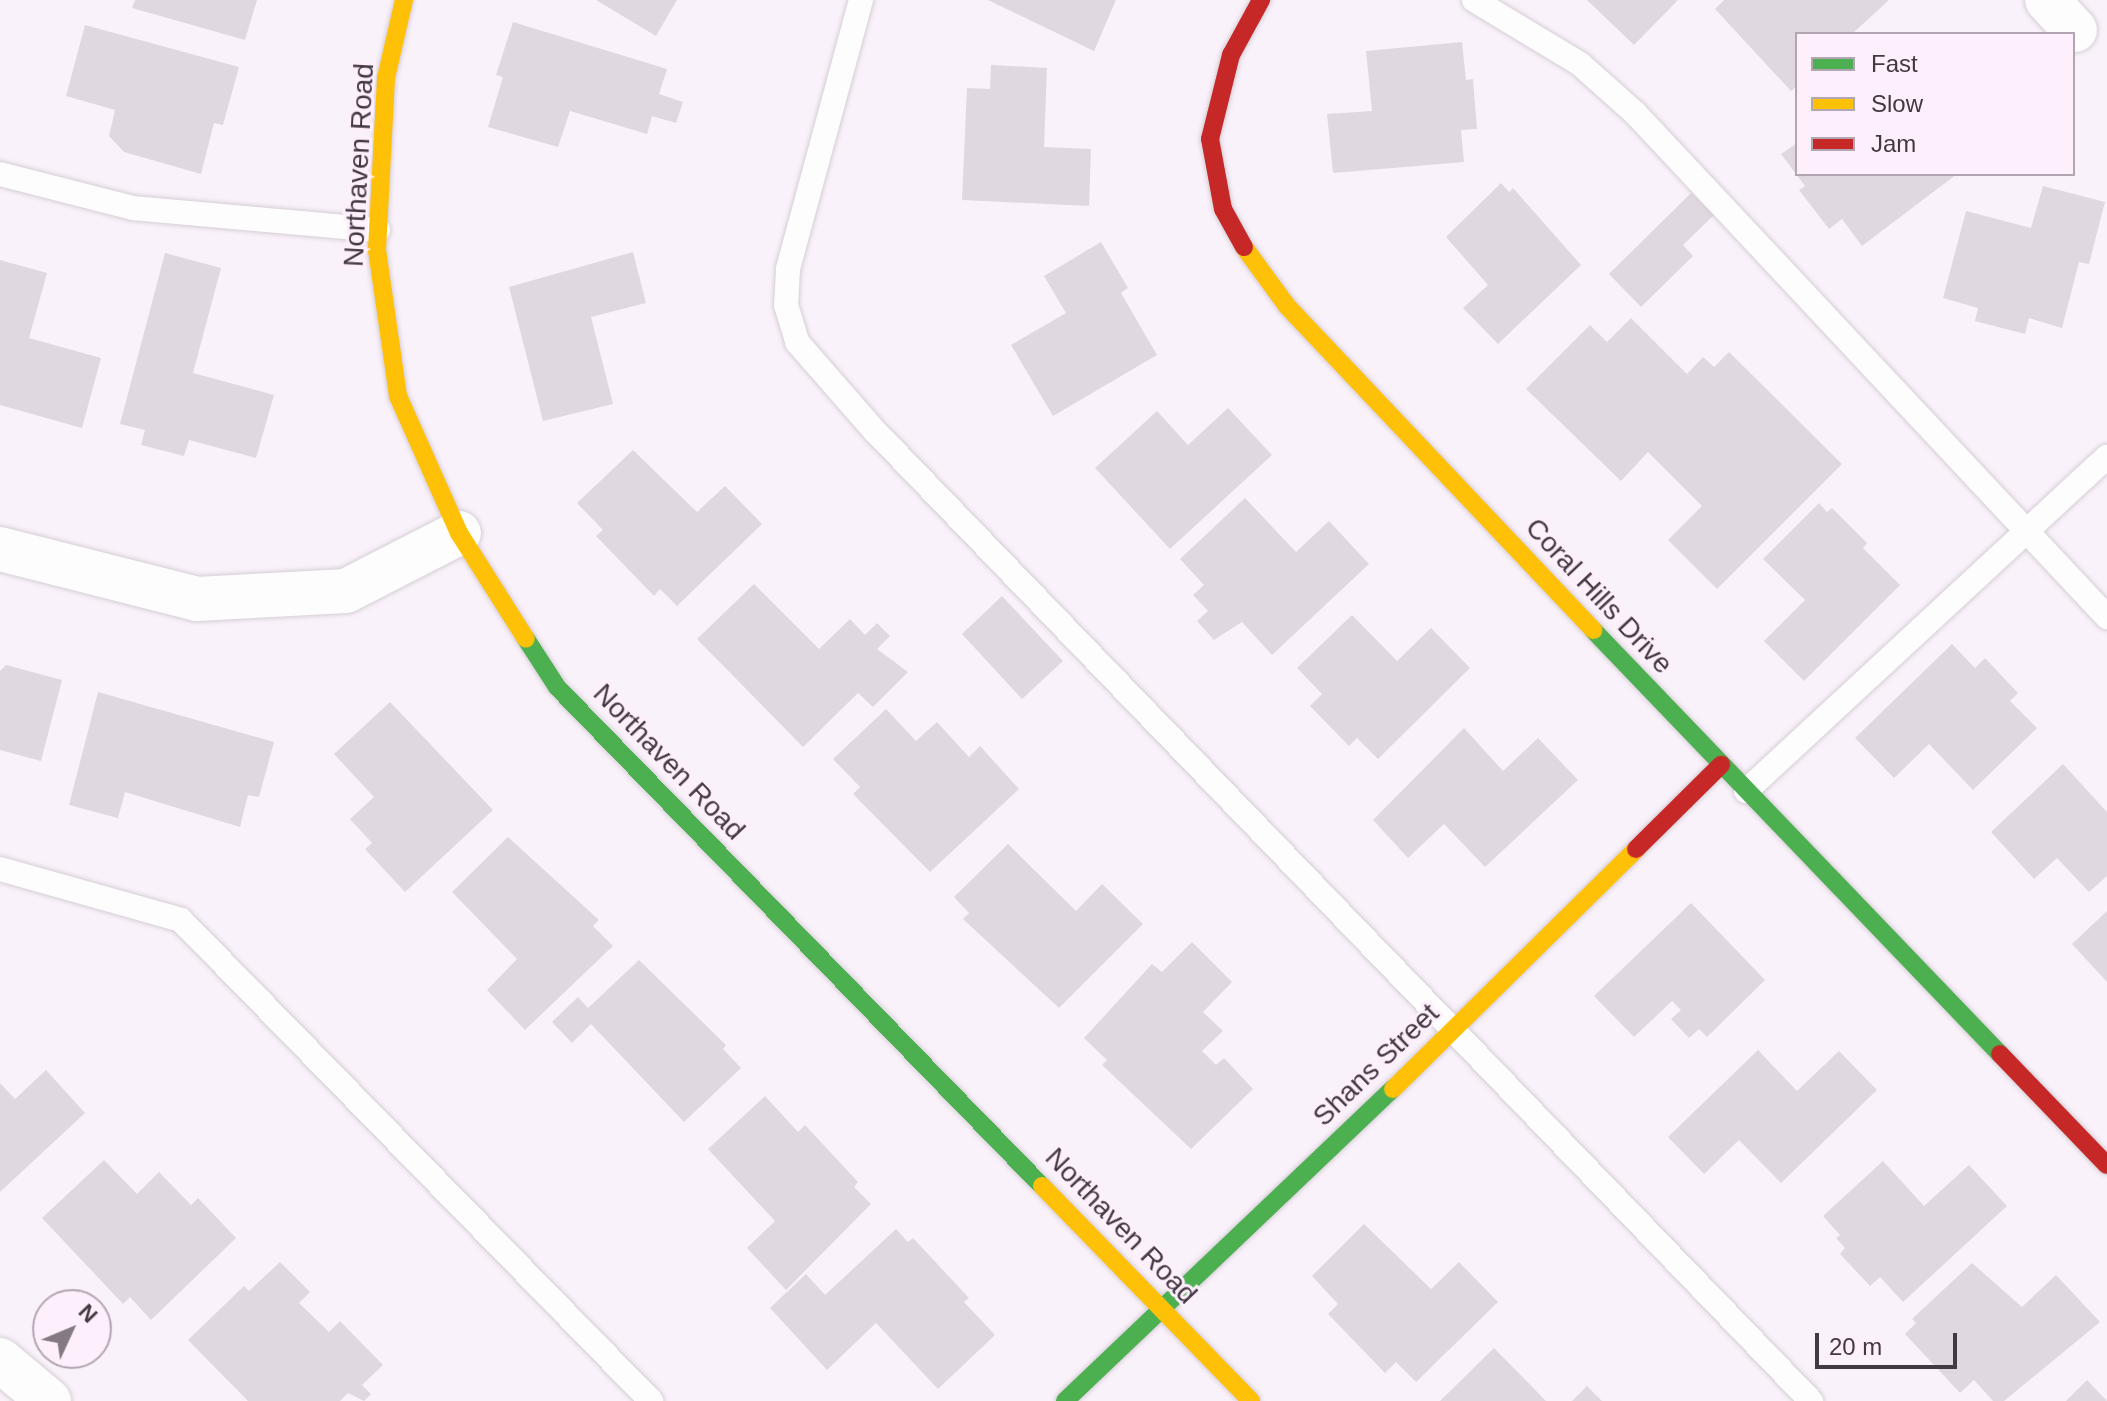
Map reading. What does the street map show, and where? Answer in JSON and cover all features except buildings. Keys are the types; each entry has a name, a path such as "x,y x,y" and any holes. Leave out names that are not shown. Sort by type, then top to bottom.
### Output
{"street":[{"name":"Northaven Road","path":"404,0 386,78 378,230 398,396 459,533 557,687 1251,1401"},
{"name":"Coral Hills Drive","path":"1261,0 1231,55 1210,139 1223,209 1250,259 1287,306 1721,765 2107,1165"},
{"path":"0,549 197,599 346,591 459,533"},
{"name":"Shans Street","path":"1065,1401 1455,1030 1721,765"},
{"path":"0,1360 49,1401"}],"lane":[{"path":"861,0 788,269 786,305 797,342 873,429 1811,1401"},
{"path":"1474,0 1580,64 1635,113 2107,617"},
{"path":"0,174 133,208 378,230"},
{"path":"1746,791 2107,457"},
{"path":"0,869 181,920 651,1401"}],"traffic: fast":[{"path":"1593,630 2000,1054"},
{"path":"526,639 557,687 1042,1186"},
{"path":"1065,1401 1393,1089"}],"traffic: slow":[{"path":"404,0 386,78 377,250 398,396 459,533 526,639"},
{"path":"1244,247 1287,306 1593,630"},
{"path":"1393,1089 1636,849"},
{"path":"1042,1186 1251,1401"}],"traffic: jam":[{"path":"1244,247 1223,209 1210,139 1231,55 1261,0"},
{"path":"1636,849 1721,765"},
{"path":"2000,1054 2107,1165"}]}
